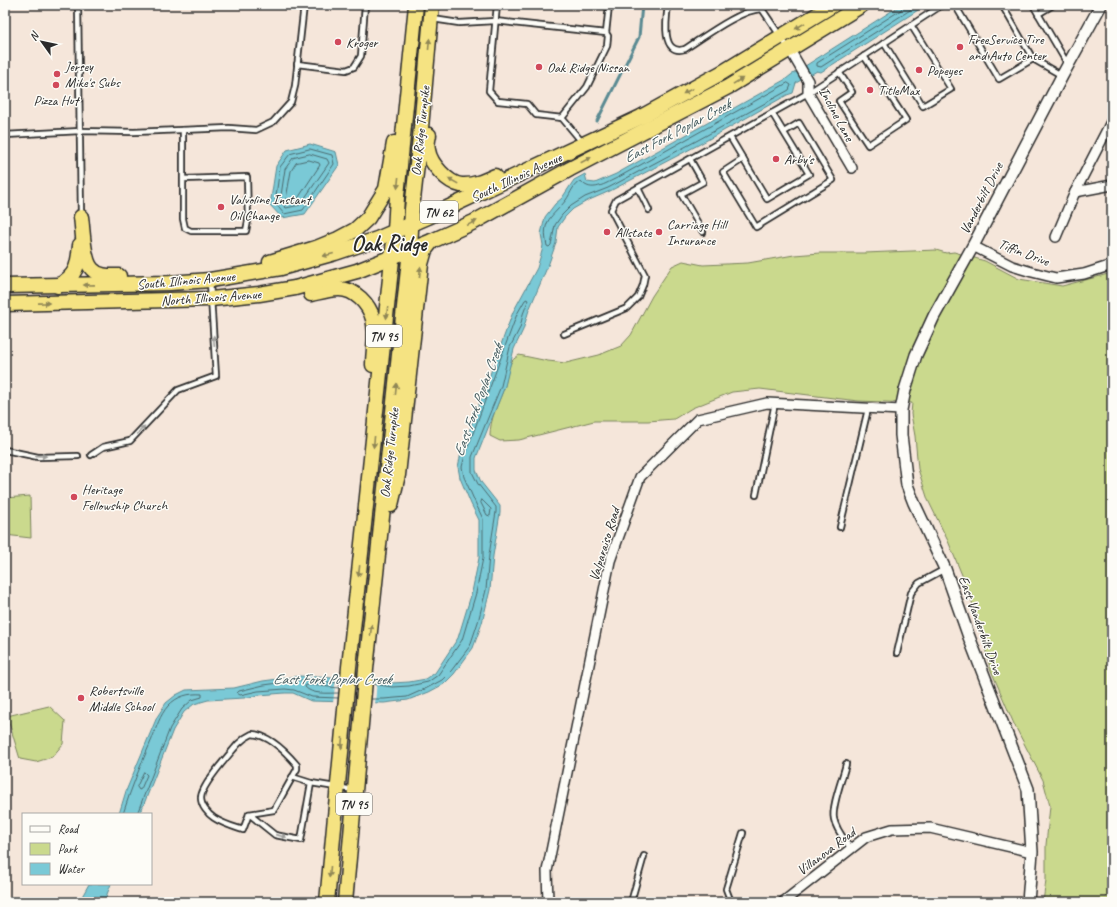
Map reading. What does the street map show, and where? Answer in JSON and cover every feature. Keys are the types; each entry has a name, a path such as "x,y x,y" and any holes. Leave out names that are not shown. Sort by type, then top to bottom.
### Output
{"highway":[{"path":"249,274 274,260 316,248 338,239 355,230 370,216 386,189 400,100 412,43 411,5"},
{"name":"Oak Ridge Turnpike","path":"327,902 349,667 396,231 397,196 416,5"},
{"name":"Oak Ridge Turnpike","path":"345,902 366,668 410,250 411,224 432,5"},
{"name":"South Illinois Avenue","path":"5,286 170,283 210,280 281,268 335,253 396,231 556,158 641,117 723,72 833,5"},
{"name":"South Illinois Avenue","path":"410,250 474,222 576,165 792,55 862,5"},
{"path":"427,62 432,103 427,150 431,162 448,179 460,185 479,183 525,163 556,158"},
{"path":"81,216 86,258 91,269 101,275 161,275 210,280"},
{"path":"58,286 68,280 76,270 79,259 81,216"},
{"path":"376,573 398,474 421,264 425,250 432,241"},
{"name":"North Illinois Avenue","path":"5,304 212,299 259,294 295,288 336,278 410,250"},
{"path":"259,294 301,296 339,289 348,291 361,298 368,307 373,319 374,334 372,378 376,415"}],"street":[{"name":"Vanderbilt Drive","path":"901,410 905,390 916,355 934,316 974,246 1062,76 1102,5"},
{"name":"Incline Lane","path":"792,55 808,81 808,93 852,168"},
{"path":"1056,237 1075,192 1112,120"},
{"path":"1075,192 1112,185"},
{"name":"Tiffin Drive","path":"974,246 1012,266 1056,278 1084,274 1112,265"},
{"name":"Valparaiso Road","path":"548,902 547,870 610,562 640,477 698,419 767,403 901,410"},
{"name":"East Vanderbilt Drive","path":"901,410 901,436 907,485 945,569 969,637 1028,789 1032,852 1028,902"},
{"name":"Villanova Road","path":"783,902 866,837 892,829 930,828 1032,852"}],"lane":[{"path":"78,5 81,216"},
{"path":"5,136 80,131 134,132 228,128 256,130 273,122 291,102 298,64 304,5"},
{"path":"298,64 346,70 354,67 361,56 365,5"},
{"path":"497,5 489,91 498,101 526,104 536,115 562,118 585,144"},
{"path":"562,118 587,87 607,46 608,36 606,33 608,5"},
{"path":"668,5 667,37 668,44 673,49 678,51 685,49 742,14 763,7 792,55"},
{"path":"564,334 627,308 638,297 643,285 645,275 612,210 616,200 808,93 942,5"},
{"path":"955,5 999,79 1033,59"},
{"path":"1002,5 1033,59 1062,76"},
{"path":"1033,5 1068,65"},
{"path":"1038,14 1053,5"},
{"path":"431,19 459,23 495,21 606,33"},
{"path":"884,43 923,106 950,89 911,26"},
{"path":"839,72 852,92 839,100 868,145 906,120 864,56"},
{"path":"730,137 766,199 808,174 772,113"},
{"path":"743,159 723,172 756,227 833,180 799,123 784,132"},
{"path":"183,130 183,179 183,219 185,228 191,232 246,231 248,222 246,177 183,179"},
{"path":"690,159 703,182 681,194 703,232"},
{"path":"638,188 649,210"},
{"path":"93,454 103,447 130,441 178,390 216,376 210,280"},
{"path":"756,495 775,403"},
{"path":"840,527 868,409"},
{"path":"5,450 38,457 78,456"},
{"path":"897,653 911,594 919,583 945,569"},
{"path":"252,734 261,734 297,765 274,810 249,814 243,830 214,818 207,812 201,798 204,788 238,744 252,734"},
{"path":"846,764 834,807 833,818 836,827 851,849"},
{"path":"292,777 311,783 356,790"},
{"path":"249,814 274,835 301,840 311,783"},
{"path":"731,902 726,889 743,833"},
{"path":"631,902 644,856"}],"green space":[{"path":"936,250 946,253 954,252 985,261 1019,279 1062,286 1112,273 1112,902 1043,902 1046,880 1046,845 1050,806 1043,780 1014,724 990,668 969,592 948,541 928,500 918,469 911,414 912,403 858,401 760,389 732,392 692,408 674,419 648,421 594,421 519,440 500,441 490,436 493,417 504,388 510,364 513,360 519,355 566,363 599,355 621,346 631,335 652,296 672,266 683,261 703,265 748,263 794,255 820,253"},
{"path":"30,496 31,538 5,535 5,498"},
{"path":"49,706 65,721 63,744 52,757 36,762 20,759 7,716"}],"water":[{"name":"East Fork Poplar Creek","path":"901,5 926,5 821,72 817,71 796,83 793,93 700,144 610,191 587,201 573,209 565,217 558,227 556,243 549,263 514,349 505,386 476,458 476,470 481,482 500,506 500,513 493,556 490,590 482,623 473,648 454,674 444,684 429,692 408,700 384,703 311,701 293,693 285,693 244,698 208,700 194,704 184,712 173,730 140,813 119,813 126,791 157,717 166,703 176,695 186,690 234,688 263,681 300,676 382,681 392,683 409,682 426,679 435,673 458,638 472,592 479,558 479,520 460,478 458,467 461,453 513,312 537,268 543,245 541,234 545,217 555,204 562,198 574,180 585,174 587,182 595,183 616,174 791,75"},
{"path":"310,144 336,152 339,165 305,214 282,218 270,205 276,166 287,150"},
{"path":"88,885 111,885 104,902 79,902"}],"pier":[{"path":"336,677 377,679 375,705 333,703"}],"waterway":[{"path":"597,121 639,37 642,5"}],"place":[{"name":"Kroger","path":"338,42"},
{"name":"FreeService Tire and Auto Center","path":"960,47"},
{"name":"Oak Ridge Nissan","path":"539,67"},
{"name":"Popeyes","path":"919,70"},
{"name":"Jersey Mike's Subs","path":"57,74"},
{"name":"Pizza Hut","path":"56,85"},
{"name":"TitleMax","path":"870,90"},
{"name":"Arby's","path":"776,159"},
{"name":"Valvoline Instant Oil Change","path":"221,207"},
{"name":"Allstate","path":"607,232"},
{"name":"Carriage Hill Insurance","path":"659,232"},
{"name":"Heritage Fellowship Church","path":"74,497"},
{"name":"Robertsville Middle School","path":"81,698"}],"district":[{"name":"Oak Ridge","path":"389,243"}]}
